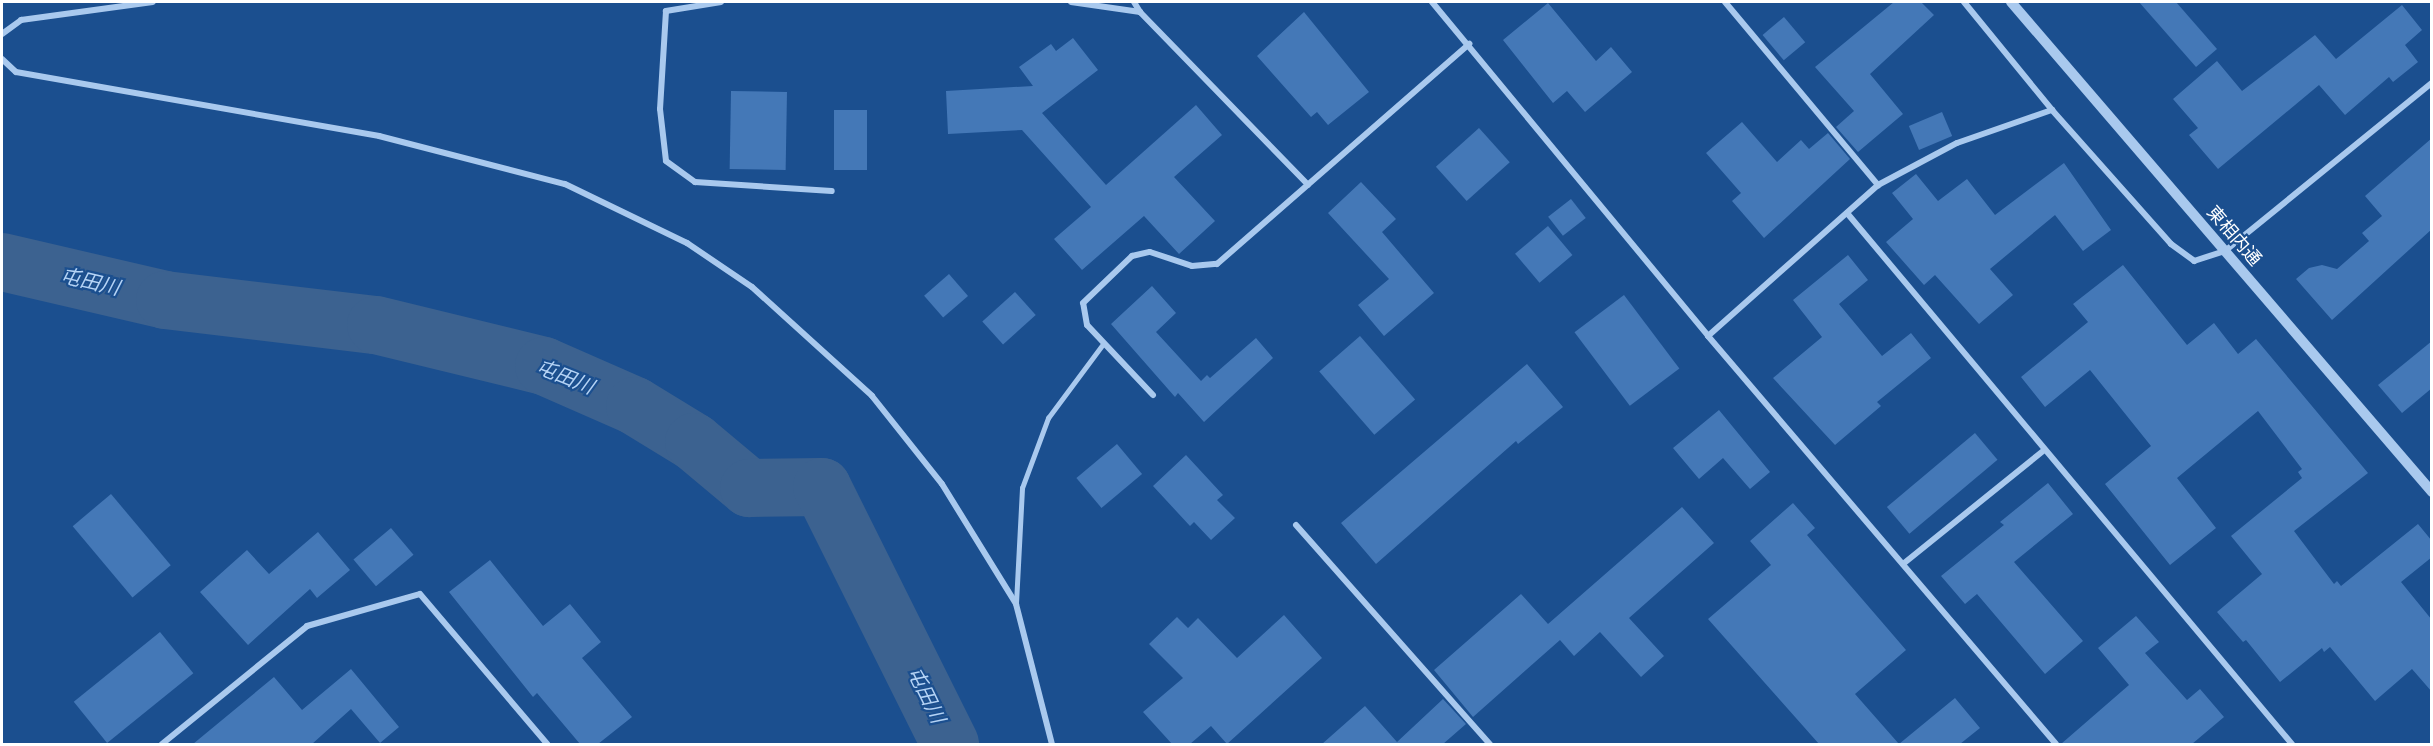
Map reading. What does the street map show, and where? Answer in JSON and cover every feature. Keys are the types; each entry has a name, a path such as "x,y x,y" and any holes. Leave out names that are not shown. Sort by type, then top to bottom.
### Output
{"street":[{"path":"2,34 21,20 153,2"},
{"path":"721,2 666,11 660,109 666,161 695,182 832,191"},
{"path":"1071,2 1140,12"},
{"path":"1134,2 1140,12 1308,185"},
{"path":"1432,2 1708,336 2056,744"},
{"path":"1725,2 1878,185"},
{"path":"1964,2 2052,110 2171,244 2194,261 2225,251 2432,83"},
{"name":"東相内通","path":"2011,2 2432,492"},
{"path":"1154,395 1087,325 1083,303 1132,256 1150,252 1192,266 1217,264 1469,44"},
{"path":"2,59 16,72 379,136 565,184 687,243 752,287 872,396 942,484 1016,604 1052,744"},
{"path":"1708,336 1878,185 1957,143 2052,110"},
{"path":"1847,213 2043,451 2292,744"},
{"path":"1903,564 2043,451"},
{"path":"1296,525 1490,744"},
{"path":"162,744 307,626 420,594 547,744"}],"lane":[{"path":"1016,604 1022,488 1048,418 1103,344"}],"building":[{"path":"1894,2 1921,2 1934,15 1870,74 1903,114 1858,152 1836,127 1854,111 1815,67"},
{"path":"2139,2 2176,2 2217,49 2196,67"},
{"path":"1548,3 1596,61 1611,47 1632,72 1585,112 1567,91 1553,103 1503,40"},
{"path":"2402,5 2422,30 2405,45 2418,62 2393,82 2389,77 2345,115 2319,85 2218,169 2189,135 2198,128 2173,99 2217,61 2242,91 2315,35 2336,59"},
{"path":"1304,12 1369,92 1328,125 1317,112 1311,117 1257,56"},
{"path":"1784,17 1805,42 1784,60 1763,35"},
{"path":"1073,38 1098,70 1042,113 1106,185 1196,105 1222,135 1174,177 1215,221 1179,254 1144,216 1082,270 1054,239 1091,207 1022,130 948,134 946,91 1033,86 1019,67 1051,44 1056,51"},
{"path":"731,91 787,92 786,170 730,169"},
{"path":"834,110 867,110 867,170 834,170"},
{"path":"1942,112 1952,136 1919,150 1909,126"},
{"path":"1742,122 1777,162 1801,140 1809,149 1828,133 1850,159 1764,238 1732,201 1741,193 1706,153"},
{"path":"1479,128 1510,162 1467,201 1436,167"},
{"path":"2432,138 2432,229 2332,320 2296,279 2309,268 2322,265 2337,269 2369,241 2362,233 2382,216 2365,196"},
{"path":"2064,163 2111,230 2083,251 2055,215 1990,269 2013,295 1979,324 1935,275 1924,285 1886,242 1913,219 1892,193 1916,174 1938,201 1967,179 1995,215"},
{"path":"1361,182 1396,219 1382,232 1434,293 1384,336 1358,305 1389,279 1328,213"},
{"path":"1571,199 1586,218 1563,236 1548,217"},
{"path":"1548,226 1572,255 1539,283 1515,254"},
{"path":"1848,255 1868,280 1839,304 1882,356 1911,333 1931,358 1877,402 1881,406 1835,445 1773,378 1822,337 1793,300"},
{"path":"2123,265 2187,345 2214,323 2238,354 2256,339 2368,473 2294,531 2334,584 2337,581 2341,586 2418,524 2432,541 2432,557 2401,582 2432,620 2432,692 2412,669 2375,701 2330,647 2324,652 2322,648 2280,682 2246,640 2243,642 2217,612 2262,574 2231,536 2302,478 2298,472 2302,469 2258,411 2177,478 2216,528 2170,565 2105,484 2151,446 2090,370 2045,407 2021,377 2088,322 2073,304"},
{"path":"949,274 968,296 943,318 924,296"},
{"path":"1152,286 1176,313 1156,332 1201,381 1207,375 1210,378 1256,338 1273,358 1204,422 1178,393 1175,397 1111,324"},
{"path":"1015,292 1036,315 1003,344 982,321"},
{"path":"1624,295 1679,368 1630,406 1574,332"},
{"path":"1360,336 1415,399 1374,435 1319,371"},
{"path":"2432,341 2432,388 2402,413 2378,385"},
{"path":"1527,364 1563,407 1518,444 1516,441 1376,564 1341,523"},
{"path":"1719,410 1770,472 1750,489 1723,458 1699,479 1673,448"},
{"path":"1975,433 1997,460 1909,534 1887,507"},
{"path":"1117,444 1142,474 1101,508 1076,478"},
{"path":"1186,455 1223,495 1217,500 1235,518 1211,540 1194,522 1190,526 1153,486"},
{"path":"2048,483 2073,514 2014,562 2083,641 2045,674 1977,594 1965,604 1941,576 2004,525 2000,522"},
{"path":"111,494 171,565 132,597 73,526"},
{"path":"1793,503 1815,528 1807,535 1906,650 1855,694 1899,744 1819,744 1708,619 1771,565 1750,541"},
{"path":"1682,507 1714,543 1629,618 1664,656 1641,677 1600,632 1574,656 1560,640 1473,717 1434,670 1521,594 1548,624"},
{"path":"391,528 413,555 376,586 353,559"},
{"path":"318,532 350,570 317,598 310,589 248,645 200,592 247,550 269,574"},
{"path":"490,560 543,626 570,604 601,642 582,658 632,717 598,744 580,744 537,693 533,697 449,592"},
{"path":"1284,615 1322,658 1227,744 1211,726 1190,744 1172,744 1143,712 1183,678 1149,644 1177,617 1188,628 1198,618 1237,658"},
{"path":"2136,616 2159,642 2145,653 2187,700 2200,689 2224,717 2192,744 2061,744 2129,685 2098,648"},
{"path":"160,632 193,673 107,743 74,702"},
{"path":"351,669 399,727 380,743 351,709 312,744 193,744 274,677 302,710"},
{"path":"1955,698 1980,728 1960,744 1899,744"},
{"path":"1443,699 1466,724 1443,744 1322,744 1365,706 1397,742"}],"waterway":[{"name":"屯田川","path":"2,262 165,300 376,325 544,366 635,406 694,442 749,488 822,487 950,744"}]}
